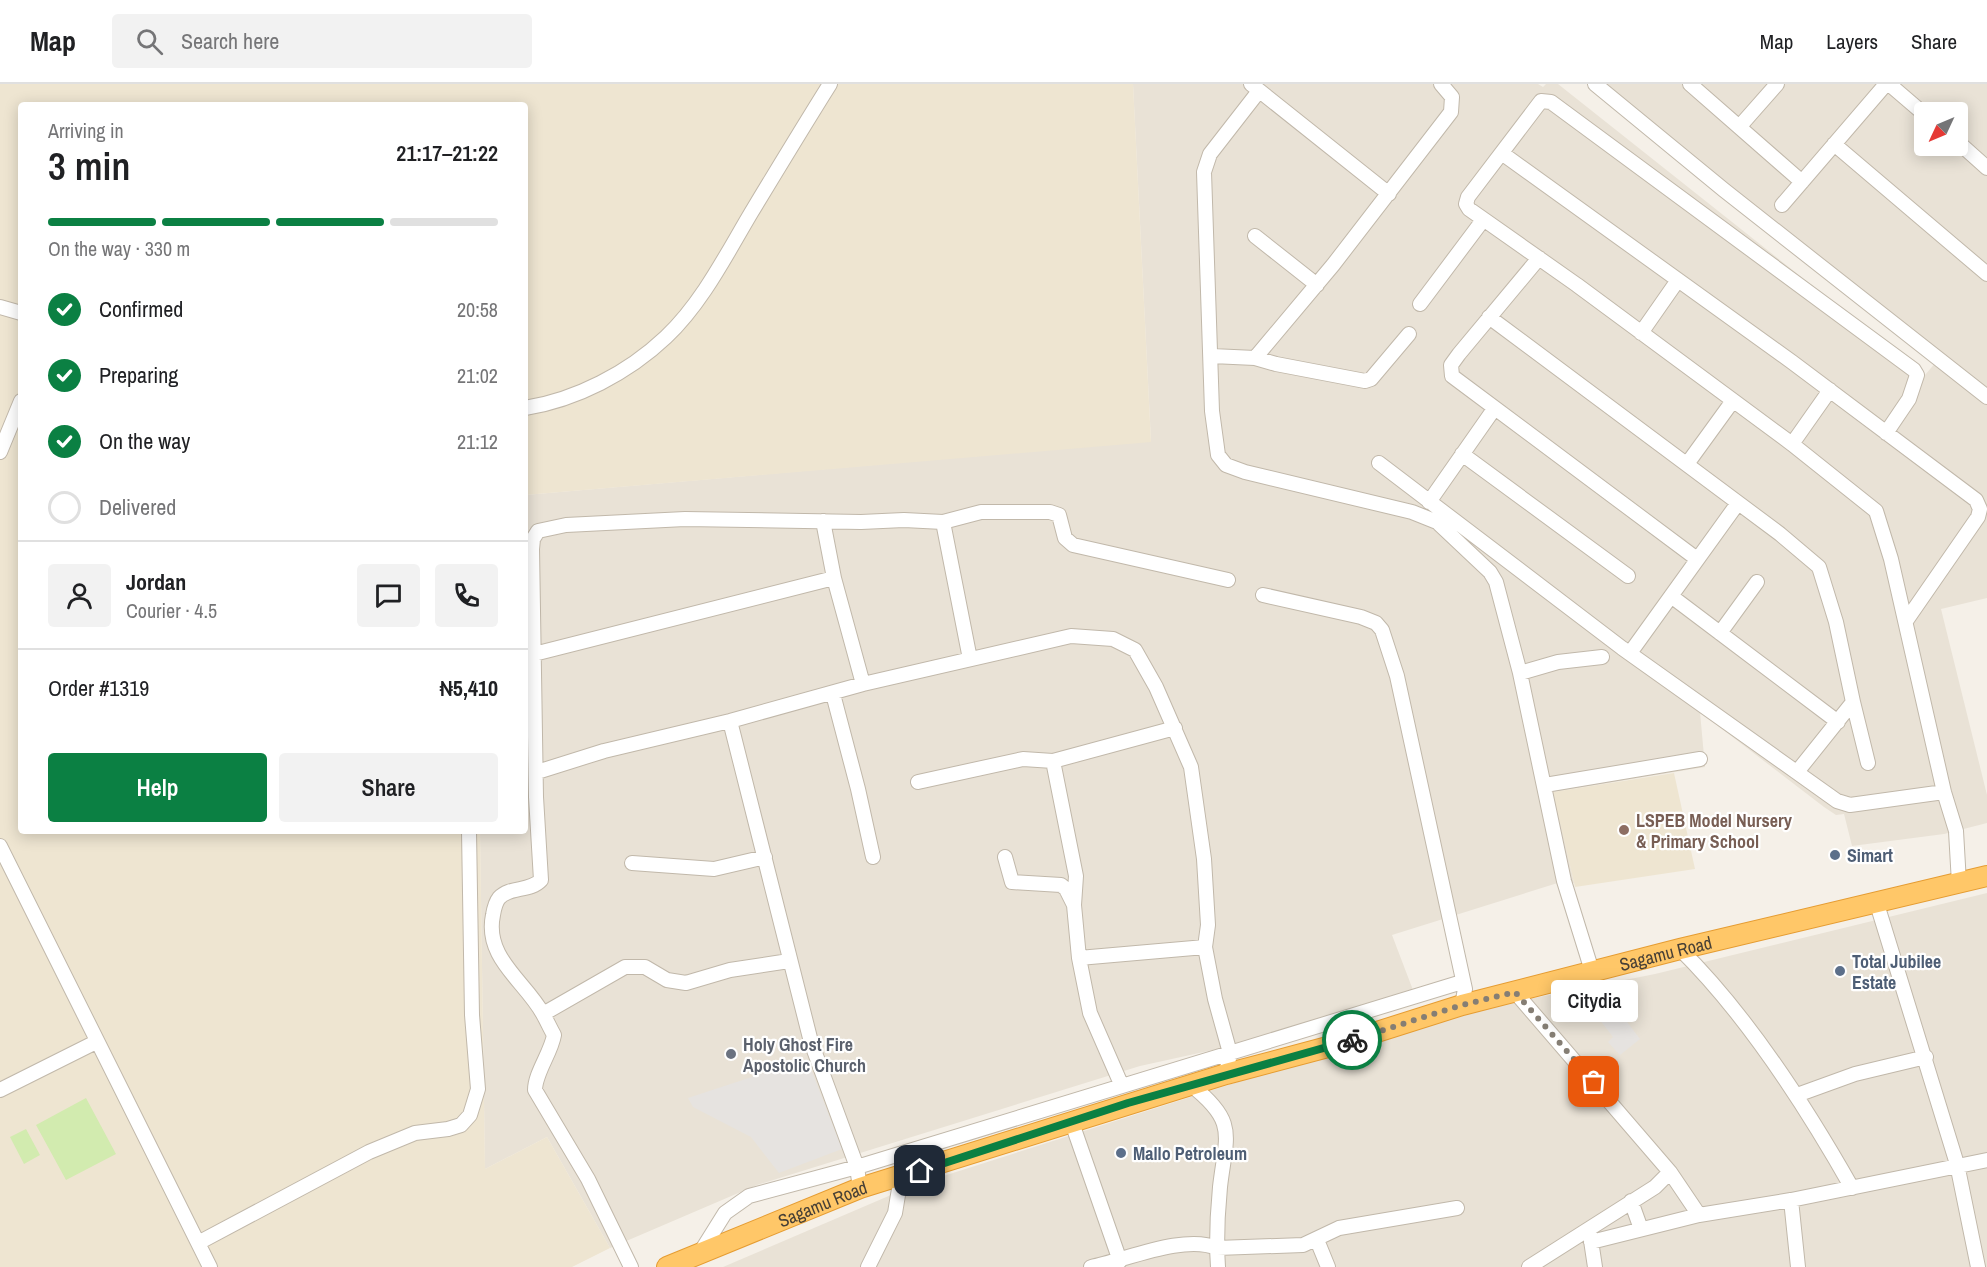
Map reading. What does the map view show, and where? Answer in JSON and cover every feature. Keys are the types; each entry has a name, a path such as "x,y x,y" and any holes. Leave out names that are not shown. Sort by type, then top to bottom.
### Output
{"highway":[{"name":"Sagamu Road","path":"667,1267 860,1188 1226,1074 1339,1044 1462,1005 1592,971 1987,876"}],"street":[{"path":"1255,358 1317,285 1451,112 1452,97 1441,84"},
{"path":"1595,84 1724,190 1987,397"},
{"path":"1690,84 1802,182"},
{"path":"1740,126 1777,84"},
{"path":"1782,205 1888,84 1914,106"},
{"path":"528,408 556,403 598,383 634,363 666,337 689,310 722,262 824,86"},
{"path":"1389,194 1255,87 1210,154 1204,172 1212,356 1212,411 1221,461 1245,471 1412,512 1437,522 1490,572 1496,582 1520,673 1564,881 1592,971"},
{"path":"1886,433 1909,399 1917,375 1905,363 1546,100 1541,101 1503,154 1468,197 1466,204 1483,220 1539,258 1792,444 1876,511 1892,558 1944,792 1956,831 1959,883"},
{"path":"1834,144 1987,274"},
{"path":"1968,151 1987,168"},
{"path":"1503,154 1830,390 1976,500 1980,509 1971,529 1906,621"},
{"path":"1420,304 1483,220"},
{"path":"1255,236 1317,285"},
{"path":"1539,258 1451,365 1450,372 1494,409 1697,560"},
{"path":"1641,333 1678,280"},
{"path":"0,307 18,312"},
{"path":"1489,317 1738,502 1819,567 1836,622 1868,763"},
{"path":"1212,356 1255,358 1365,381 1371,379 1409,334"},
{"path":"1792,444 1830,390"},
{"path":"1687,464 1732,402"},
{"path":"0,452 18,408"},
{"path":"1429,501 1494,409"},
{"path":"1462,454 1628,576"},
{"path":"1379,463 1630,653 1837,801 1850,805 1944,792"},
{"path":"1630,653 1738,502"},
{"path":"631,1267 588,1179 535,1090 537,1078 544,1066 554,1035 543,1014 494,947 490,929 495,906 500,898 506,893 529,888 541,880 536,797 532,549 533,539 538,531 566,525 685,519 943,522 981,512 1003,510 1055,512 1061,519 1065,538 1073,545 1228,580"},
{"path":"823,521 834,578 863,684"},
{"path":"943,522 970,659"},
{"path":"534,654 834,578"},
{"path":"1720,633 1757,582"},
{"path":"1263,595 1376,622 1382,630 1397,676 1426,803 1465,989 1462,1005"},
{"path":"1671,596 1838,722"},
{"path":"537,772 604,751 730,721 863,684 1071,636 1113,639 1127,645 1140,657 1191,766 1201,835 1208,925 1205,947 1215,999 1230,1053 1226,1074"},
{"path":"1520,673 1558,662 1602,657"},
{"path":"833,694 873,857"},
{"path":"1797,772 1853,702"},
{"path":"730,721 811,1042 857,1167 860,1188"},
{"path":"918,782 1023,759 1053,761 1175,728"},
{"path":"1545,785 1700,759"},
{"path":"1053,761 1076,876 1074,905 1079,958 1094,1026 1121,1084"},
{"path":"198,1243 369,1152 415,1133 448,1129 460,1125 470,1115 478,1089 472,1015 470,834"},
{"path":"0,846 210,1267"},
{"path":"632,863 714,868 765,857"},
{"path":"1005,857 1012,882 1060,885 1066,889 1074,905"},
{"path":"1877,904 1926,1057 1957,1164 1978,1267"},
{"path":"1079,958 1205,947"},
{"path":"1680,949 1708,976 1797,1095 1852,1188"},
{"path":"543,1014 625,967 645,967 667,980 686,983 730,970 789,961"},
{"path":"700,1253 725,1213 749,1196 857,1167 1121,1084 1462,982"},
{"path":"1515,992 1670,1172 1699,1215"},
{"path":"0,1090 96,1042"},
{"path":"1797,1095 1855,1074 1926,1057"},
{"path":"1191,1085 1222,1116 1225,1125 1226,1163 1220,1187 1218,1267"},
{"path":"1072,1123 1120,1261"},
{"path":"1590,1236 1641,1229 1699,1215 1791,1200 1957,1164 1987,1160"},
{"path":"1528,1267 1590,1236 1670,1172"},
{"path":"868,1267 893,1219 901,1177"},
{"path":"1791,1200 1798,1267"},
{"path":"1631,1201 1641,1229"},
{"path":"1091,1267 1187,1243 1206,1243 1217,1248 1294,1246 1317,1240 1339,1228 1457,1208"},
{"path":"1590,1236 1596,1267"},
{"path":"1317,1240 1328,1267"}],"shaded area":[{"path":"0,84 1133,84 1151,442 528,495 528,102 18,102 18,834 480,834 485,1169 547,1137 610,1248 572,1267 0,1267"},
{"path":"1133,84 1538,84 1543,87 1546,84 1558,84 1925,375 1942,355 1707,169 1605,84 1987,84 1987,598 1941,609 1987,795 1987,823 1944,834 1852,846 1844,814 1836,815 1824,807 1700,712 1705,767 1554,792 1574,883 1564,881 1392,935 1416,998 1277,1036 1140,1066 757,1185 610,1248 547,1137 485,1169 480,834 528,834 528,495 1151,441"},
{"name":"LSPEB Model Nursery & Primary School","path":"1674,773 1695,869 1575,887 1553,792"},
{"path":"1987,893 1987,1267 723,1267 912,1186 1444,1016 1655,974"},
{"path":"1612,1002 1640,1039 1620,1055 1608,1042 1613,1037 1596,1015"},
{"path":"807,1059 842,1149 779,1173 751,1137 693,1107 688,1098"}],"green space":[{"path":"86,1098 116,1154 66,1180 36,1125"},
{"path":"26,1129 40,1155 24,1164 10,1137"}],"way so far":[{"path":"1352,1040 1462,1005 1515,992 1594,1082"}],"place":[{"name":"LSPEB Model Nursery & Primary School","path":"1624,830"},
{"name":"Simart","path":"1835,855"},
{"name":"Total Jubilee Estate","path":"1840,971"},
{"name":"Holy Ghost Fire Apostolic Church","path":"731,1054"},
{"name":"Citydia","path":"1594,1082"},
{"name":"Mallo Petroleum","path":"1121,1153"}],"route":[{"path":"920,1171 1128,1103 1352,1040"}]}
